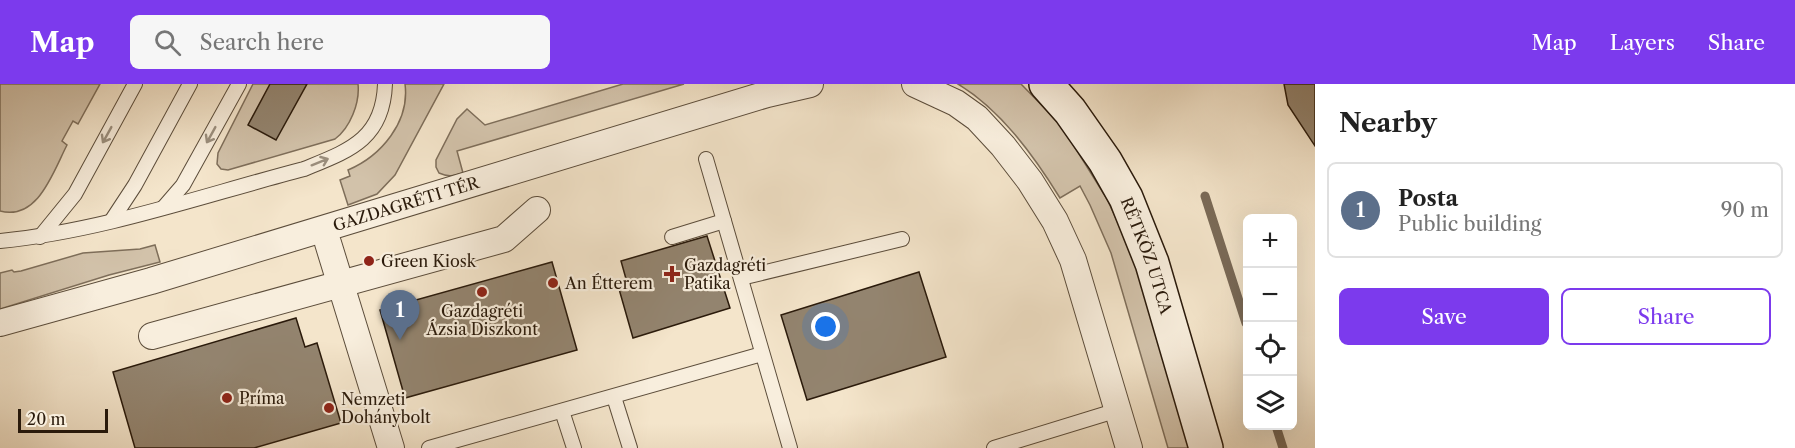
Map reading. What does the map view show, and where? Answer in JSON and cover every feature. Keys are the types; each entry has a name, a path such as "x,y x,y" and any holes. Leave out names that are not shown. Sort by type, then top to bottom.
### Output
{"street":[{"name":"GAZDAGRÉTI TÉR","path":"0,323 151,281 767,94 810,84"},
{"path":"915,84 956,103 977,118 1004,146 1030,181 1055,221 1073,260 1129,448"},
{"name":"RÉTKÖZ UTCA","path":"1046,84 1076,120 1105,161 1126,198 1152,263 1206,448"},
{"path":"152,336 504,239 537,210"},
{"path":"328,243 391,448"}],"lane":[{"path":"40,237 75,194 135,84"},
{"path":"112,220 135,185 190,84"},
{"path":"164,207 183,185 239,84"},
{"path":"0,241 40,237 112,220 304,169 357,145 375,121 385,93 385,84"},
{"path":"706,159 790,448"},
{"path":"672,237 724,221"},
{"path":"741,278 902,239"},
{"path":"429,448 762,354"},
{"path":"614,397 630,448"},
{"path":"994,448 1118,410"},
{"path":"562,411 574,448"}],"shaded area":[{"path":"0,84 100,84 78,124 73,121 62,141 67,145 42,192 25,209 13,212 0,211"},
{"path":"253,84 358,84 356,107 349,122 335,139 228,170 221,169 217,164 218,153"},
{"path":"405,84 444,84 395,175 377,194 348,205 340,180 350,176 348,170 372,156 391,136 403,112"},
{"path":"623,84 684,84 457,151 463,173 445,175 439,173 436,167 436,160 457,119 467,109 485,125"},
{"path":"958,84 1021,84 1061,125 1107,199 1131,251 1190,448 1168,448 1111,253 1080,186 1060,198 1039,166 1002,120"},
{"path":"155,245 160,262 109,275 0,309 0,273 12,270 21,271 83,253 140,249"}],"building":[{"path":"270,84 307,84 276,140 248,125"},
{"path":"1284,84 1315,84 1315,146 1288,105"},
{"name":"Gazdagréti Patika","path":"707,236 730,308 633,338 619,289 628,286 621,261"},
{"path":"552,262 577,350 405,398 380,310"},
{"path":"919,272 946,357 807,400 781,315"},
{"name":"Príma","path":"296,318 305,347 317,343 341,423 254,448 135,448 113,372"}],"waterway":[{"path":"1205,196 1246,322"},
{"path":"1277,430 1283,448"}],"place":[{"name":"Green Kiosk","path":"369,261"},
{"name":"Gazdagréti Patika","path":"672,274"},
{"name":"An Étterem","path":"553,283"},
{"name":"Gazdagréti Ázsia Diszkont","path":"482,292"},
{"name":"Posta","path":"400,340"},
{"name":"Príma","path":"227,398"},
{"name":"Nemzeti Dohánybolt","path":"329,408"}]}
